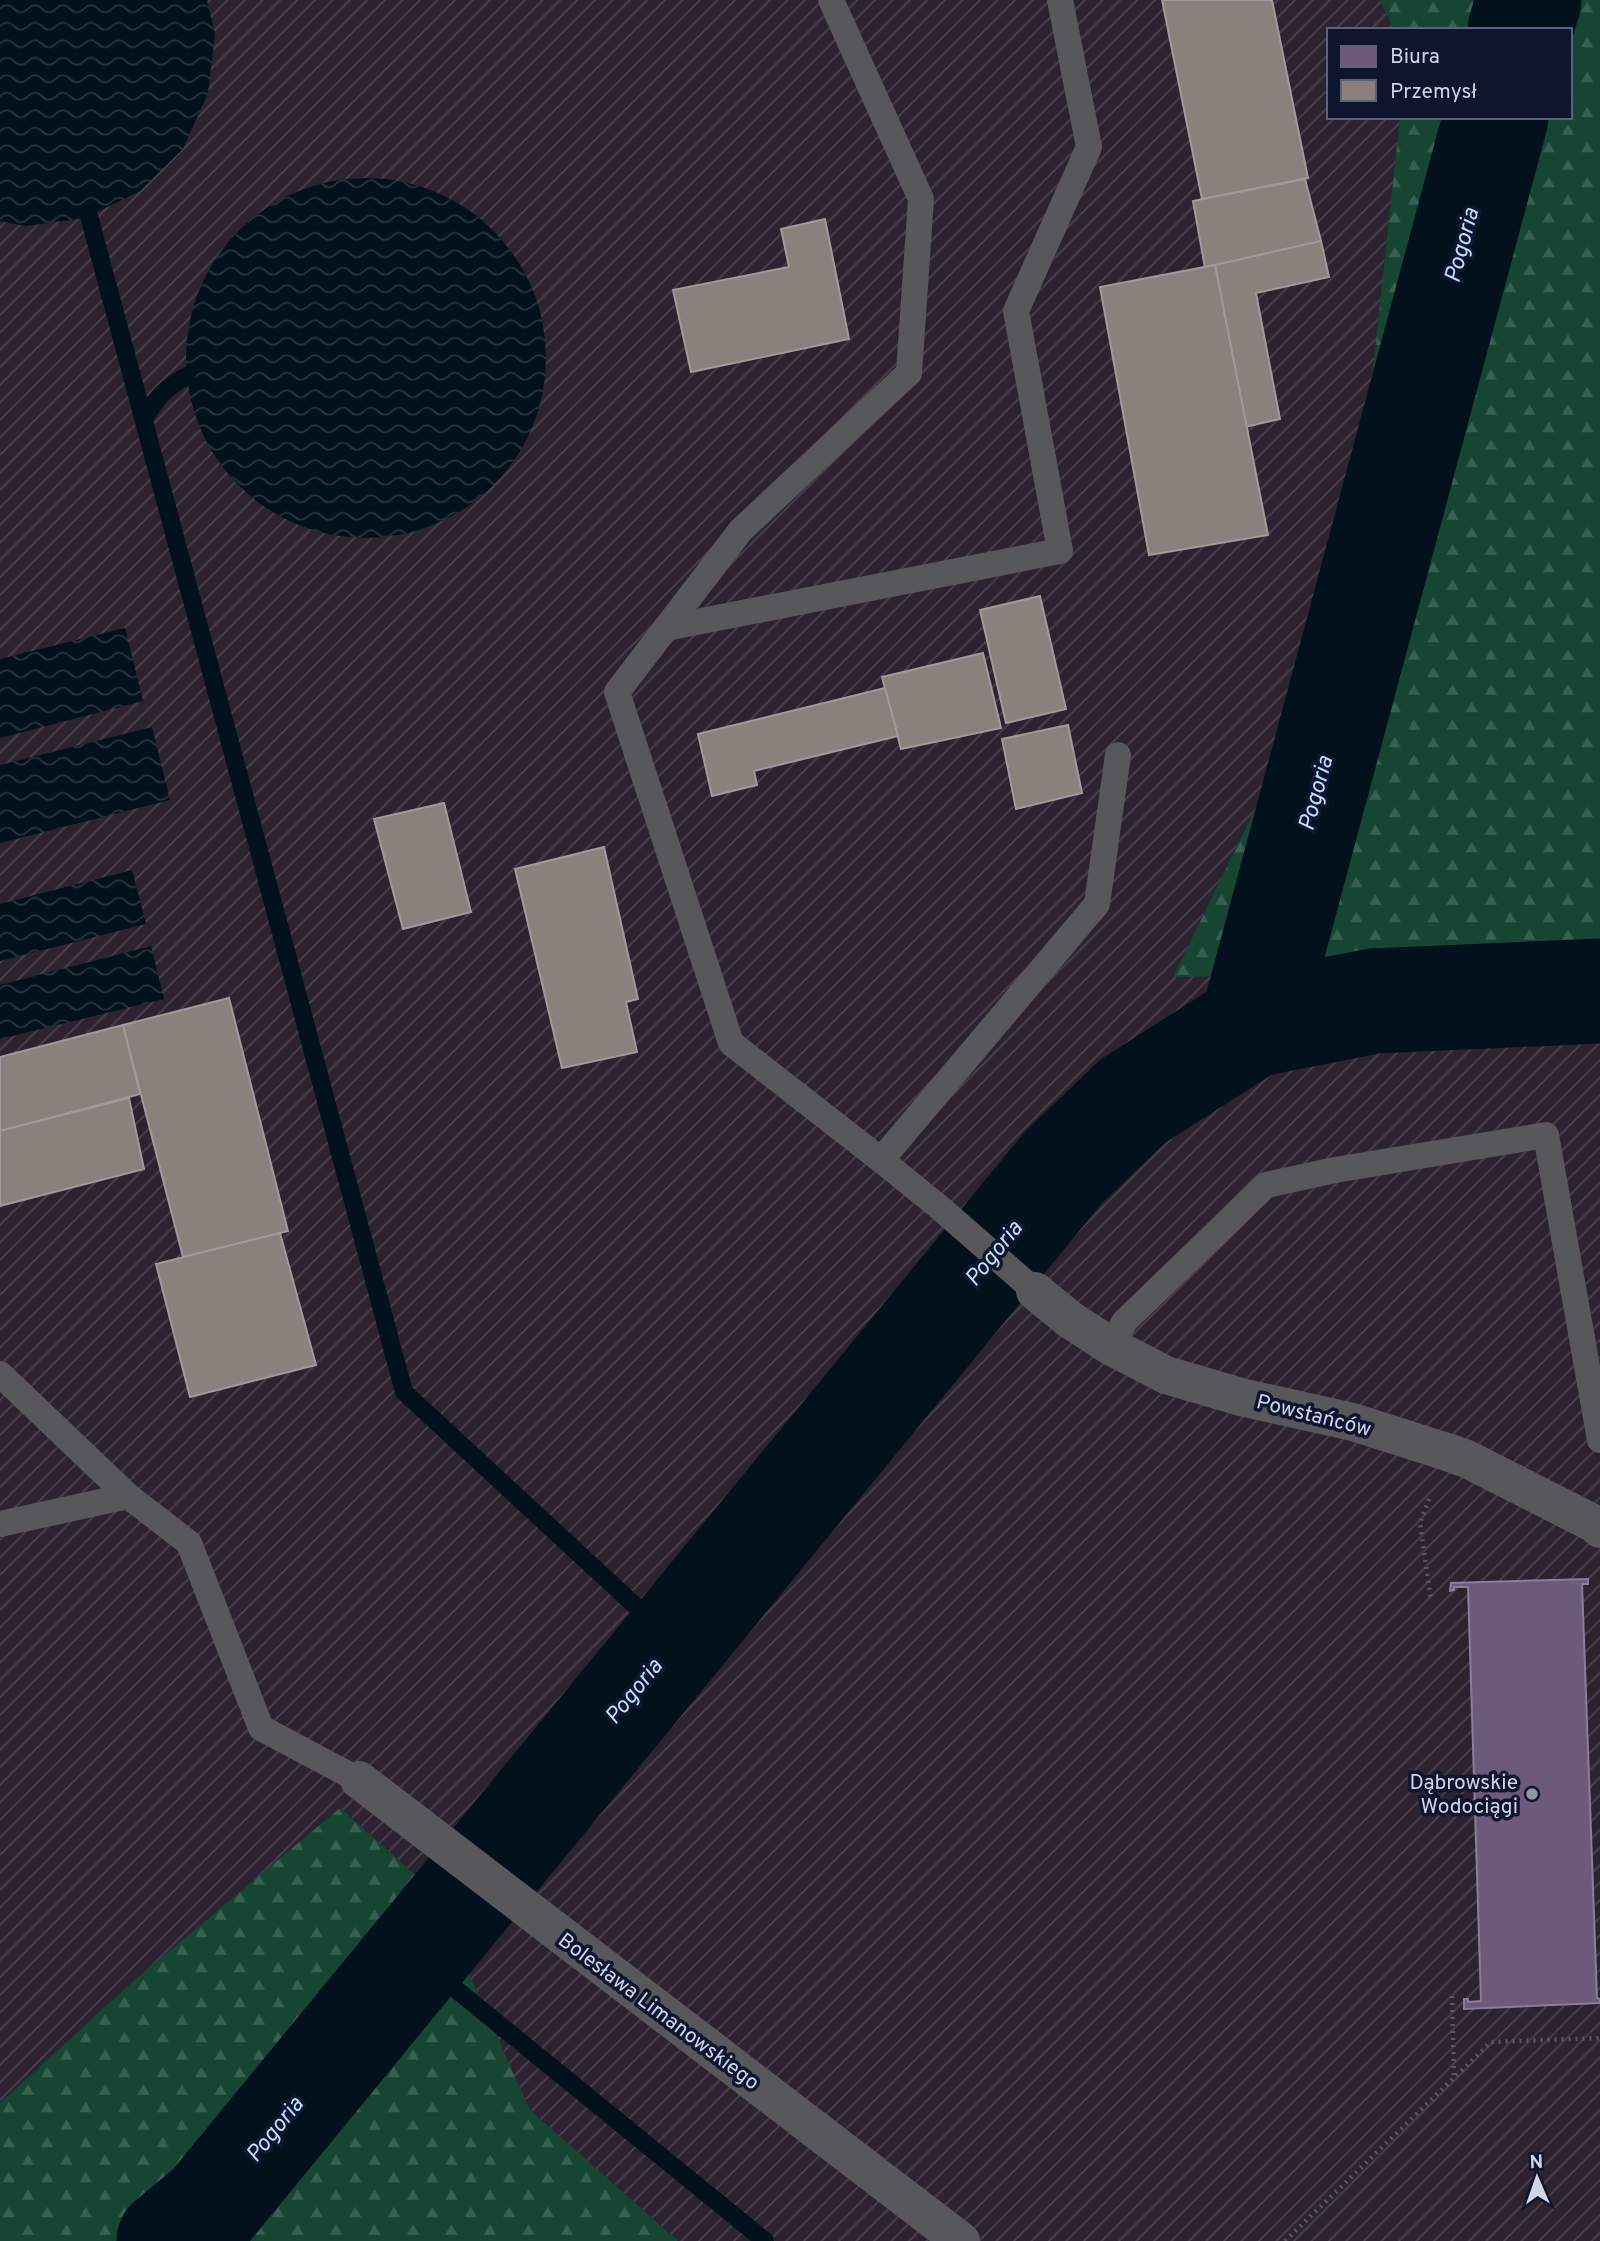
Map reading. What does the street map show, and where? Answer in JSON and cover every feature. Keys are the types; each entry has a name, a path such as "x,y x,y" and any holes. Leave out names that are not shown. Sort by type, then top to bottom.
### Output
{"street":[{"name":"Powstańców","path":"1035,1292 1112,1347 1166,1376 1241,1397 1353,1422 1447,1452 1598,1522"},
{"name":"Bolesława Limanowskiego","path":"359,1780 961,2241"}],"lane":[{"path":"831,0 921,199 909,373 741,530 618,692 731,1043 939,1207 1035,1292"},
{"path":"666,628 1059,551 1016,311 1089,147 1060,0"},
{"path":"881,1160 1097,904 1118,755"},
{"path":"1112,1347 1124,1322 1266,1185 1335,1170 1546,1135 1600,1440"},
{"path":"0,1374 128,1496 189,1543 261,1728 359,1780"},
{"path":"0,1524 128,1496"}],"path":[{"path":"1431,1600 1420,1523 1447,1452"},
{"path":"1452,1996 1454,2077"},
{"path":"1285,2241 1491,2042 1600,2038"}],"shaded area":[{"path":"0,0 1380,0 1393,28 1327,28 1327,119 1400,119 1365,444 1302,713 1173,976 1600,968 1600,2241 678,2241 530,2110 431,1889 340,1808 130,1984 0,2102"}],"green space":[{"path":"1380,0 1600,0 1600,968 1173,977 1302,713 1365,444 1400,119 1572,119 1572,28 1393,28"},
{"path":"340,1808 431,1889 530,2110 678,2241 0,2241 0,2103 130,1984"}],"water":[{"path":"0,0 207,0 215,34 208,93 183,149 140,191 85,218 26,226 0,221"},
{"path":"348,178 384,178 435,191 466,208 494,230 516,258 533,289 543,323 546,358 543,393 533,427 516,458 494,486 466,508 435,525 384,538 348,538 297,525 266,508 238,486 216,458 199,427 186,376 186,340 199,289 216,258 238,230 266,208 297,191"},
{"path":"125,628 143,701 0,738 0,659"},
{"path":"152,727 170,800 0,843 0,765"},
{"path":"132,870 146,924 0,961 0,904"},
{"path":"151,946 164,999 0,1039 0,985"}],"building: Biura":[{"name":"Dąbrowskie Wodociągi","path":"1588,1579 1588,1584 1582,1584 1597,1998 1600,2003 1464,2009 1464,1999 1468,1999 1468,2002 1481,2001 1468,1587 1454,1587 1454,1590 1450,1591 1451,1583"}],"building: Przemysł":[{"path":"1162,0 1272,0 1308,178 1202,199"},
{"path":"1305,179 1321,241 1205,268 1193,201"},
{"path":"825,219 849,339 691,372 673,290 789,267 781,229"},
{"path":"1321,241 1329,277 1256,293 1280,419 1245,427 1215,265"},
{"path":"1215,265 1268,535 1149,555 1100,287"},
{"path":"1040,596 1066,709 1006,723 980,610"},
{"path":"983,653 1001,728 901,749 882,677"},
{"path":"885,688 898,736 754,771 757,785 712,796 698,734"},
{"path":"1068,725 1082,793 1016,809 1002,739"},
{"path":"444,803 471,912 403,929 374,819"},
{"path":"604,847 638,999 626,1002 637,1052 562,1068 515,869"},
{"path":"229,998 288,1231 183,1257 123,1025"},
{"path":"123,1025 140,1094 0,1131 0,1057"},
{"path":"129,1098 144,1169 0,1206 0,1131"},
{"path":"280,1233 316,1365 190,1397 156,1264"}],"waterway":[{"name":"Pogoria","path":"1521,28 1529,0"},
{"name":"Pogoria","path":"169,2241 210,2207 1063,1168 1133,1101 1252,1025 1495,119"},
{"path":"89,216 404,1392 642,1612 668,1648"},
{"path":"145,418 162,394 187,376"},
{"path":"1252,1025 1374,1001 1600,991"},
{"path":"415,1956 765,2241"}],"place":[{"name":"Dąbrowskie Wodociągi","path":"1532,1794"}]}
